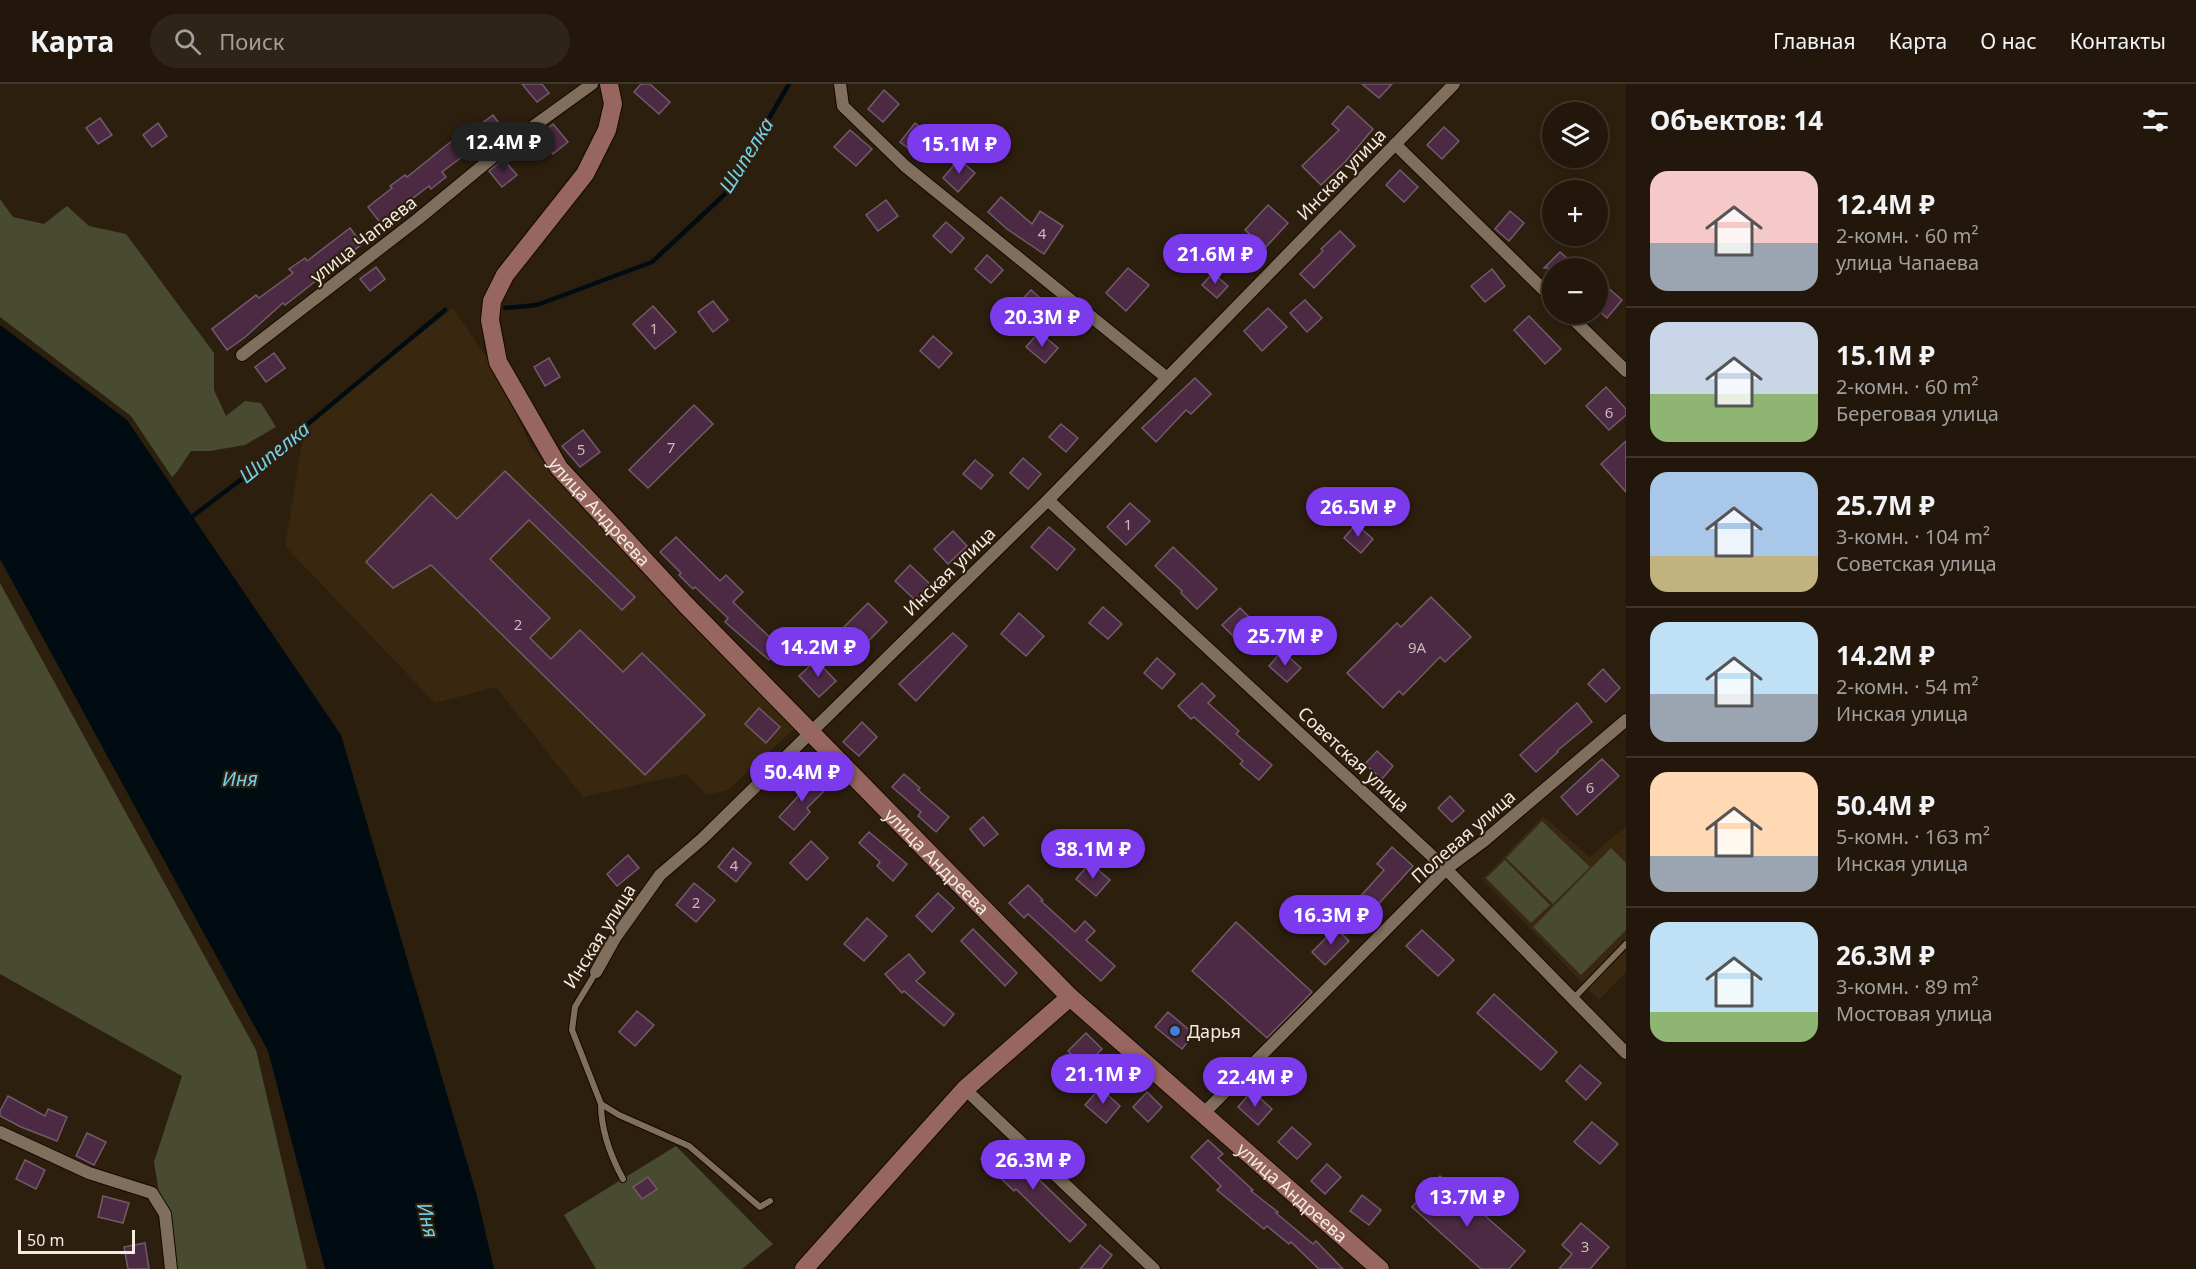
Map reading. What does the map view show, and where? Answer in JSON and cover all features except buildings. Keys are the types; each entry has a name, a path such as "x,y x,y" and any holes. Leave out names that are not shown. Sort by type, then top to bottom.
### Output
{"street":[{"name":"улица Чапаева","path":"242,356 418,219 509,144 592,84"},
{"name":"улица Андреева","path":"609,84 613,104 607,130 585,174 505,275 492,301 490,320 498,362 559,468 686,605 1070,997 1380,1269"},
{"path":"840,84 843,106 905,166 1167,378"},
{"name":"Инская улица","path":"596,972 615,938 660,875 702,839 1048,500 1455,84"},
{"path":"1395,144 1542,288"},
{"path":"1578,324 1626,370"},
{"name":"Советская улица","path":"1048,500 1446,869 1626,1053"},
{"name":"Полевая улица","path":"1203,1114 1446,869 1484,841 1626,720"},
{"path":"804,1269 965,1089 1070,997"},
{"path":"965,1089 1154,1269"},
{"path":"0,1132 89,1173 152,1193 165,1214 171,1269"}],"lane":[{"path":"1573,999 1626,944"},
{"name":"Инская улица","path":"596,972 575,1007 572,1030 601,1104 601,1124 623,1179"},
{"path":"601,1104 619,1115 689,1146 760,1207 770,1201"}],"shaded area":[{"path":"453,308 498,374 531,447 794,729 728,790 706,795 687,774 583,797 496,687 435,703 285,546 305,425"},
{"path":"1543,816 1590,857 1626,826 1626,972 1599,1000 1482,879"}],"green space":[{"path":"0,199 13,217 44,224 67,206 89,226 126,234 214,353 214,390 226,416 245,401 261,403 276,427 245,445 210,451 191,451 172,477 131,416 0,317"},
{"path":"0,583 256,1050 307,1269 171,1269 154,1162 182,1076 0,974"},
{"path":"1542,821 1590,867 1553,904 1506,858"},
{"path":"1611,848 1626,863 1626,930 1581,975 1533,927"},
{"path":"1505,860 1550,905 1531,923 1486,878"},
{"path":"676,1146 773,1244 742,1269 596,1269 564,1215"}],"water":[{"name":"Иня","path":"0,325 127,420 341,735 477,1196 494,1269 325,1269 268,1051 0,559"}],"waterway":[{"name":"Шипелка","path":"505,308 537,305 652,262 725,194 789,84"},
{"name":"Шипелка","path":"189,519 243,478 445,310"}],"place":[{"name":"Дарья","path":"1175,1031"}]}
